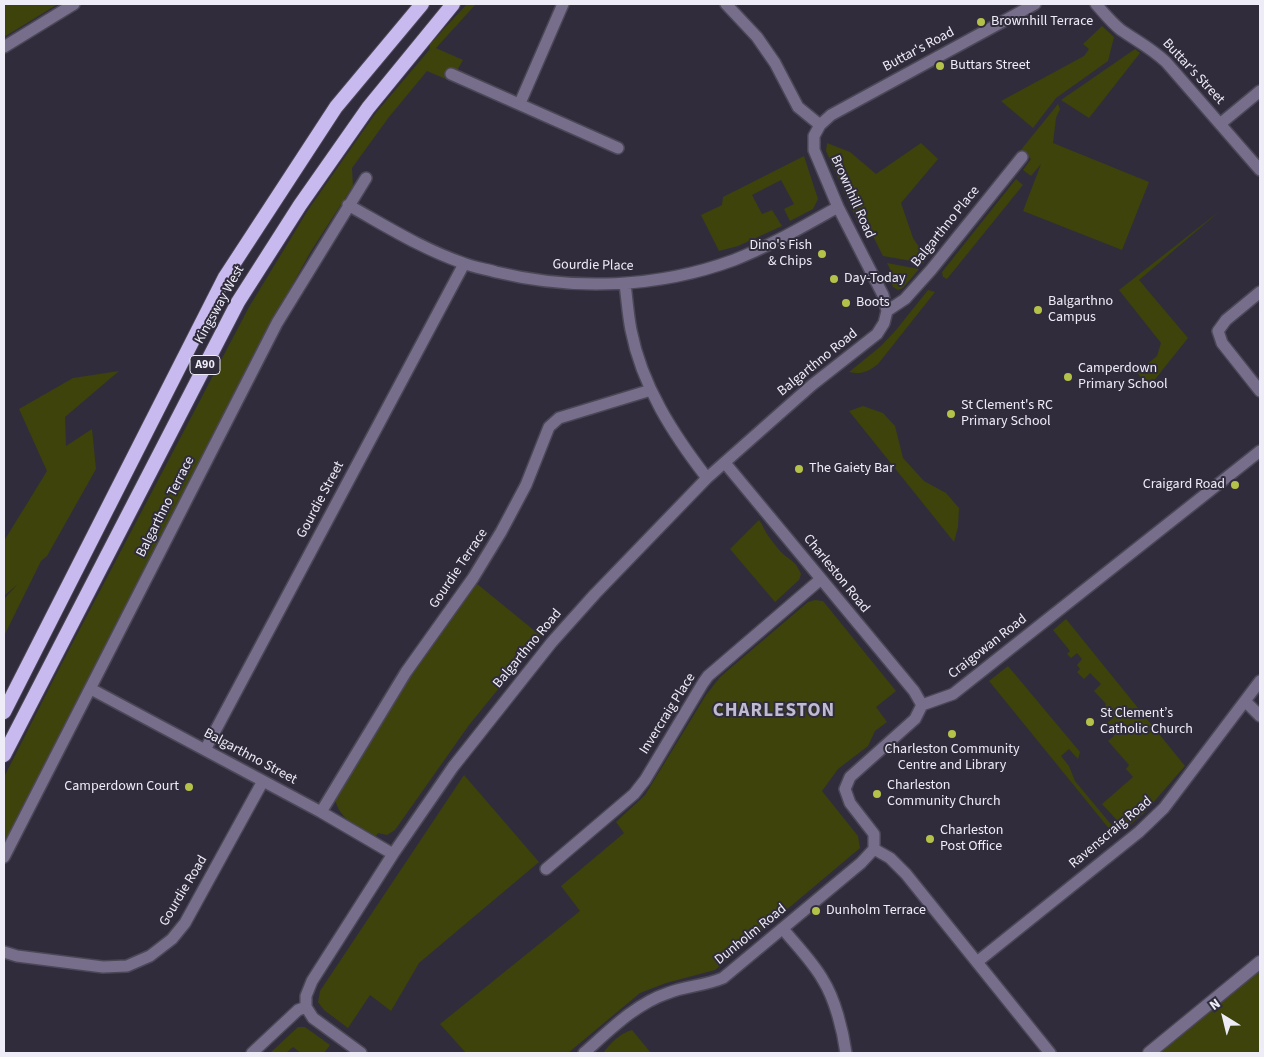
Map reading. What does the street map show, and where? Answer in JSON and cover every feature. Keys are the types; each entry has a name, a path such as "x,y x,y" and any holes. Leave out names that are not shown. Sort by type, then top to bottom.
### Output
{"highway":[{"name":"Kingsway West","path":"4,712 225,277 336,107 422,4"},
{"name":"Kingsway West","path":"4,755 238,302 300,206 368,108 453,4"}],"street":[{"path":"4,47 74,4"},
{"path":"520,103 563,4"},
{"path":"727,4 757,37 775,63 798,107 820,125"},
{"name":"Buttar's Road","path":"820,125 830,115 1036,4"},
{"name":"Buttar's Street","path":"1096,4 1121,30 1152,49 1166,62 1260,170"},
{"path":"451,74 618,148"},
{"path":"1220,124 1260,91"},
{"name":"Brownhill Road","path":"820,125 814,136 814,150 838,207 883,295 887,311"},
{"name":"Balgarthno Place","path":"887,311 905,299 931,270 1022,157"},
{"name":"Balgarthno Terrace","path":"4,857 277,323 366,178"},
{"name":"Gourdie Place","path":"348,205 415,242 464,264 524,278 573,284 625,284 680,276 734,260 791,233 838,207"},
{"name":"Gourdie Street","path":"205,750 464,264"},
{"path":"625,284 630,330 651,390 662,414 684,448 707,478"},
{"path":"1260,292 1226,320 1218,330 1222,343 1260,391"},
{"name":"Balgarthno Road","path":"306,1007 306,996 312,981 393,854 454,767 552,642 594,594 707,478 812,385 877,334 884,323 887,311"},
{"name":"Gourdie Terrace","path":"321,812 406,672 473,578 502,532 526,485 549,427 559,418 651,390"},
{"name":"Craigowan Road","path":"922,705 953,694 1260,451"},
{"name":"Charleston Road","path":"725,463 914,691 922,705"},
{"name":"Invercraig Place","path":"546,869 634,794 645,780 708,676 821,579"},
{"name":"Ravenscraig Road","path":"977,962 1139,832 1164,808 1260,681"},
{"name":"Balgarthno Street","path":"91,689 321,812 393,854"},
{"path":"1245,701 1260,716"},
{"path":"922,705 915,720 850,777 845,789 850,803 874,834 874,849 890,858 906,874 1050,1053"},
{"name":"Gourdie Road","path":"4,952 17,956 103,967 127,966 150,956 172,939 185,924 263,781"},
{"name":"Dunholm Road","path":"584,1053 626,1017 649,1001 668,992 708,984 723,978 783,929 874,849"},
{"path":"783,929 822,978 829,990 846,1053"},
{"path":"1149,1053 1260,962"},
{"path":"252,1053 298,1010 306,1007 314,1018 361,1053"}],"green space":[{"path":"4,4 58,4 4,37"},
{"path":"467,4 476,4 436,48 463,60 458,69 454,69 448,80 427,71 389,117 352,168 353,186 311,251 273,320 4,844 4,777 249,307 308,210 375,114 430,49 430,44"},
{"path":"1102,26 1114,37 1108,61 1056,98 1033,128 1001,101 1084,56 1089,49 1083,44"},
{"path":"1135,49 1140,53 1089,118 1061,100"},
{"path":"1058,104 1060,109 1056,118 1053,143 1149,182 1122,250 1023,211 1041,164 1031,176 1023,170 1031,159 1020,151"},
{"path":"827,143 850,152 876,174 921,143 938,159 901,203 913,238 927,259 923,263 883,256 867,224 858,223 826,151"},
{"path":"804,156 818,199 813,209 790,221 784,209 794,204 781,180 752,195 762,214 772,210 782,226 738,246 719,251 701,215 722,205 723,197"},
{"path":"1016,179 1023,185 947,279 943,277 942,272"},
{"path":"1221,210 1139,280 1188,338 1148,388 1137,372 1157,356 1161,343 1119,290"},
{"path":"887,263 919,269 903,288 898,290 893,287 891,281 893,275"},
{"path":"928,290 935,292 878,364 864,372 849,372 881,346"},
{"path":"119,371 65,417 66,446 92,429 96,469 47,556 41,561 4,636 4,599 18,584 4,596 4,541 47,471 19,409 73,378"},
{"path":"863,406 883,413 895,426 903,458 924,481 946,493 959,508 958,527 954,542 849,411"},
{"path":"759,520 782,553 795,564 801,574 799,580 775,602 730,549"},
{"path":"476,583 541,636 525,656 521,653 513,662 517,666 469,725 395,830 387,835 378,833 376,836 350,822 341,813 335,799 410,676"},
{"path":"815,600 823,601 896,691 876,707 887,722 875,731 868,746 838,769 822,791 858,836 860,848 715,970 666,983 640,993 568,1053 466,1053 440,1024 580,911 561,886 624,833 616,822 645,795 706,695 720,677 808,602"},
{"path":"1066,619 1185,766 1144,813 1125,829 1102,804 1133,777 1126,769 1129,765 1108,741 1114,736 1105,725 1113,718 1105,706 1106,704 1094,691 1101,684 1090,673 1084,679 1077,672 1080,669 1077,665 1082,659 1077,653 1071,658 1067,654 1070,651 1053,630"},
{"path":"1008,666 1080,752 1078,759 1069,749 1061,756 1069,766 1075,781 1119,834 1115,836 989,681"},
{"path":"464,775 539,862 419,963 391,1011 370,995 348,1028 324,1010 318,1002 320,991"},
{"path":"1260,971 1260,1053 1160,1053"},
{"path":"298,1027 305,1027 330,1045 324,1053 301,1053 293,1047 286,1053 270,1053"},
{"path":"632,1030 651,1053 603,1053 619,1036"}],"place":[{"name":"Brownhill Terrace","path":"981,22"},
{"name":"Buttars Street","path":"940,66"},
{"name":"Dino's Fish & Chips","path":"822,254"},
{"name":"Day-Today","path":"834,279"},
{"name":"Boots","path":"846,303"},
{"name":"Balgarthno Campus","path":"1038,310"},
{"name":"Camperdown Primary School","path":"1068,377"},
{"name":"St Clement's RC Primary School","path":"951,414"},
{"name":"The Gaiety Bar","path":"799,469"},
{"name":"Craigard Road","path":"1235,485"},
{"name":"St Clement’s Catholic Church","path":"1090,722"},
{"name":"Charleston Community Centre and Library","path":"952,734"},
{"name":"Camperdown Court","path":"189,787"},
{"name":"Charleston Community Church","path":"877,794"},
{"name":"Charleston Post Office","path":"930,839"},
{"name":"Dunholm Terrace","path":"816,911"}],"district":[{"name":"CHARLESTON","path":"774,712"}]}
